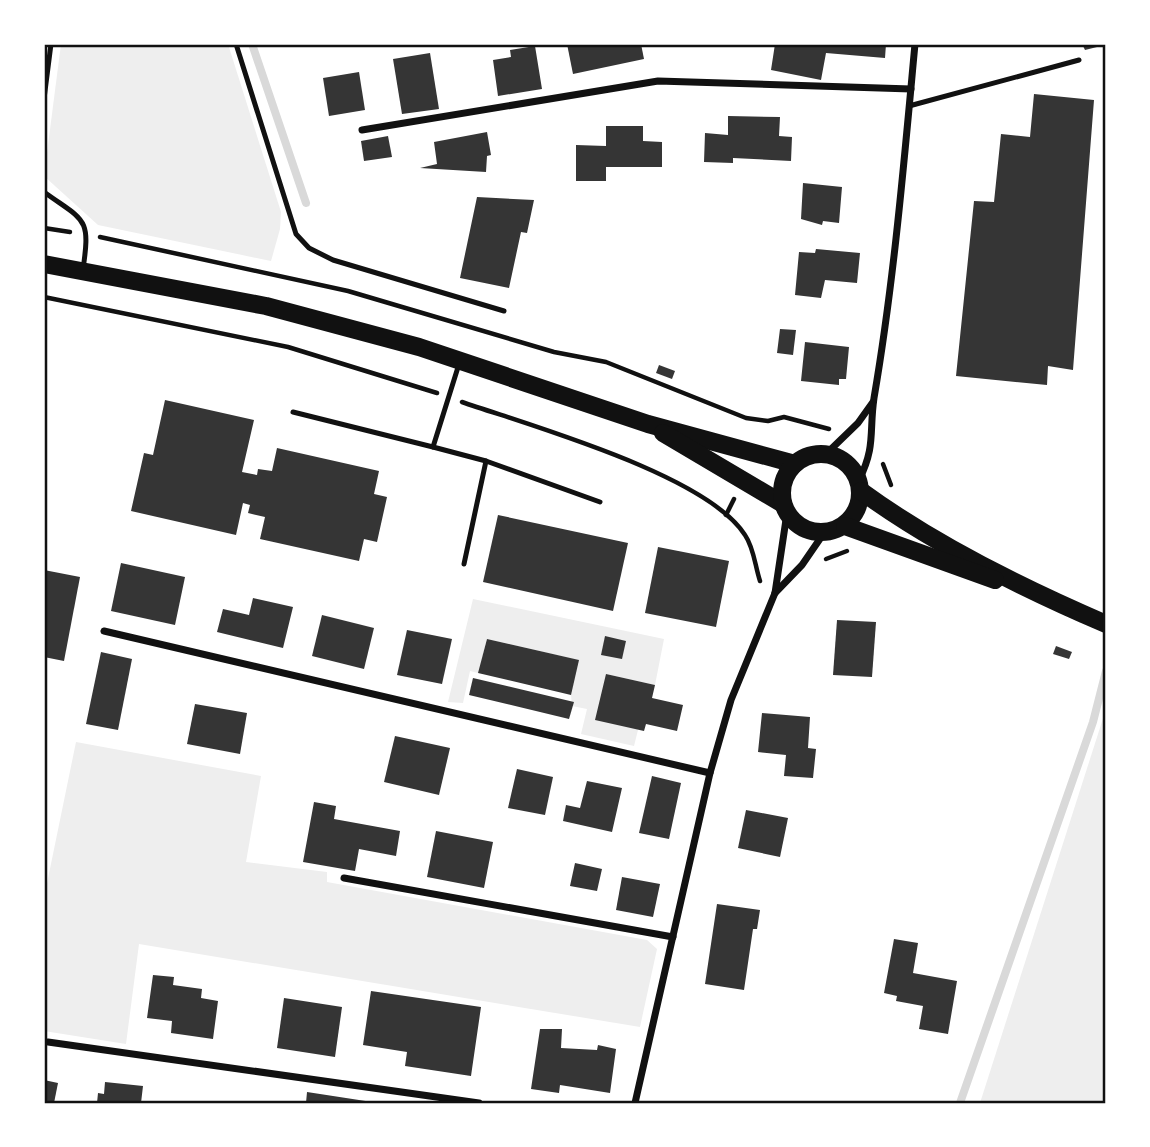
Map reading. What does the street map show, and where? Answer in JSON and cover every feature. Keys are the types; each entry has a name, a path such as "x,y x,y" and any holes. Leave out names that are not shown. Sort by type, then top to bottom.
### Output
{"main road":[{"path":"44,264 266,306 461,360 648,424 794,464"},
{"path":"648,424 785,508 803,528 824,533 845,526 860,504 860,486"},
{"path":"785,508 784,483 794,464 806,457 826,454 837,456 847,463 860,486 898,516 1035,593"},
{"path":"845,526 1035,593 1106,624"}],"street":[{"path":"860,486 870,458 874,402 886,333 915,44"},
{"path":"362,130 658,81 911,89"},
{"path":"826,454 858,423 874,402"},
{"path":"635,1103 710,773 731,700 775,593 785,508"},
{"path":"775,593 802,565 824,533"},
{"path":"104,631 710,773"},
{"path":"344,878 673,937"},
{"path":"48,1042 479,1103"}],"lane":[{"path":"44,99 51,44"},
{"path":"236,44 296,234 309,248 333,260 504,311"},
{"path":"909,106 1079,60"},
{"path":"44,192 81,218 88,235 82,270"},
{"path":"433,447 461,360"},
{"path":"293,412 486,461 600,502"},
{"path":"464,564 486,461"}],"path":[{"path":"44,228 348,291 554,352 606,362 746,418 768,421 784,417 833,430"},
{"path":"44,297 288,347 448,397 573,441 695,491 745,534 758,573"},
{"path":"882,461 887,478 898,494"},
{"path":"820,566 840,551 853,550"}],"shaded area":[{"path":"61,44 228,44 281,212 280,229 271,261 98,225 44,176"},
{"path":"473,599 664,639 655,685 606,674 638,730 634,746 581,734 587,709 572,706 571,695 578,660 487,639 478,673 470,671 463,703 448,702"},
{"path":"1106,709 1106,1103 980,1103"},
{"path":"76,742 261,776 246,862 327,872 327,882 647,940 657,949 640,1027 139,944 126,1044 44,1031 44,898"}],"building":[{"path":"567,44 641,44 644,59 573,74"},
{"path":"775,44 886,44 885,58 826,53 821,80 771,70"},
{"path":"1082,44 1105,44 1105,45 1085,50"},
{"path":"535,46 542,89 498,96 493,60 511,57 510,50"},
{"path":"430,53 439,109 402,114 393,59"},
{"path":"359,72 365,110 329,116 323,78"},
{"path":"1034,94 1094,100 1073,370 1048,366 1047,385 956,376 974,201 994,202 1001,134 1030,137"},
{"path":"728,116 780,117 779,136 792,137 791,161 733,158 733,163 704,162 705,133 728,135"},
{"path":"606,126 643,126 643,141 662,142 662,167 606,167 606,181 576,181 576,145 606,146"},
{"path":"487,132 491,155 487,156 486,172 420,168 437,164 434,142"},
{"path":"388,136 392,157 364,161 361,141"},
{"path":"803,183 842,187 839,223 823,221 822,225 801,219"},
{"path":"477,197 534,200 527,233 521,232 509,288 460,278"},
{"path":"816,249 860,253 857,283 825,280 821,298 795,295 799,252 815,253"},
{"path":"780,329 796,330 793,355 777,353"},
{"path":"805,342 849,347 846,379 839,379 839,385 801,381"},
{"path":"659,365 675,371 672,379 656,373"},
{"path":"165,400 254,420 242,472 257,475 258,469 272,471 277,448 379,471 374,494 387,497 377,542 364,539 359,561 260,539 265,517 248,513 250,505 243,503 236,535 131,511 144,453 153,455"},
{"path":"498,515 628,543 613,611 483,582"},
{"path":"658,547 729,561 716,627 645,613"},
{"path":"121,563 185,577 175,625 111,611"},
{"path":"44,570 80,577 64,661 44,657"},
{"path":"253,598 293,607 283,648 217,632 223,609 249,615"},
{"path":"322,615 374,628 364,669 312,656"},
{"path":"837,620 876,622 872,677 833,675"},
{"path":"407,630 452,639 442,684 397,675"},
{"path":"605,636 626,641 622,659 601,655"},
{"path":"487,639 579,660 571,695 478,673"},
{"path":"1056,646 1072,652 1069,659 1053,654"},
{"path":"101,652 132,659 118,730 86,724"},
{"path":"606,674 655,685 652,698 683,705 677,731 646,724 644,731 595,720"},
{"path":"473,678 574,702 569,719 469,695"},
{"path":"195,704 247,713 240,754 187,744"},
{"path":"762,713 810,717 808,748 816,749 813,778 784,776 786,755 758,752"},
{"path":"395,736 450,748 439,795 384,782"},
{"path":"517,769 553,777 545,815 508,808"},
{"path":"652,776 681,783 669,839 639,833"},
{"path":"587,781 622,788 612,832 563,821 566,805 580,808"},
{"path":"314,802 336,806 334,819 400,831 396,856 359,849 355,871 303,862"},
{"path":"746,810 788,818 780,857 738,848"},
{"path":"436,831 493,842 484,888 427,877"},
{"path":"575,863 602,869 597,891 570,886"},
{"path":"622,877 660,884 653,917 616,910"},
{"path":"717,904 760,910 757,929 753,929 744,990 705,984"},
{"path":"894,939 918,943 913,973 957,981 948,1034 919,1029 923,1006 896,1001 897,996 884,993"},
{"path":"153,975 174,977 173,985 202,989 201,998 218,1001 213,1039 171,1033 172,1021 147,1018"},
{"path":"371,991 481,1007 471,1076 405,1066 407,1052 363,1045"},
{"path":"284,998 342,1007 335,1057 277,1048"},
{"path":"540,1029 562,1029 561,1048 597,1050 598,1045 616,1049 610,1093 560,1085 559,1093 531,1089"},
{"path":"44,1080 58,1083 54,1103 44,1103"},
{"path":"105,1082 143,1086 141,1103 97,1103 98,1093 104,1094"},
{"path":"307,1092 372,1102 372,1103 306,1103"}],"waterway":[{"path":"252,44 306,203"},
{"path":"960,1103 1093,722 1106,671"}]}
